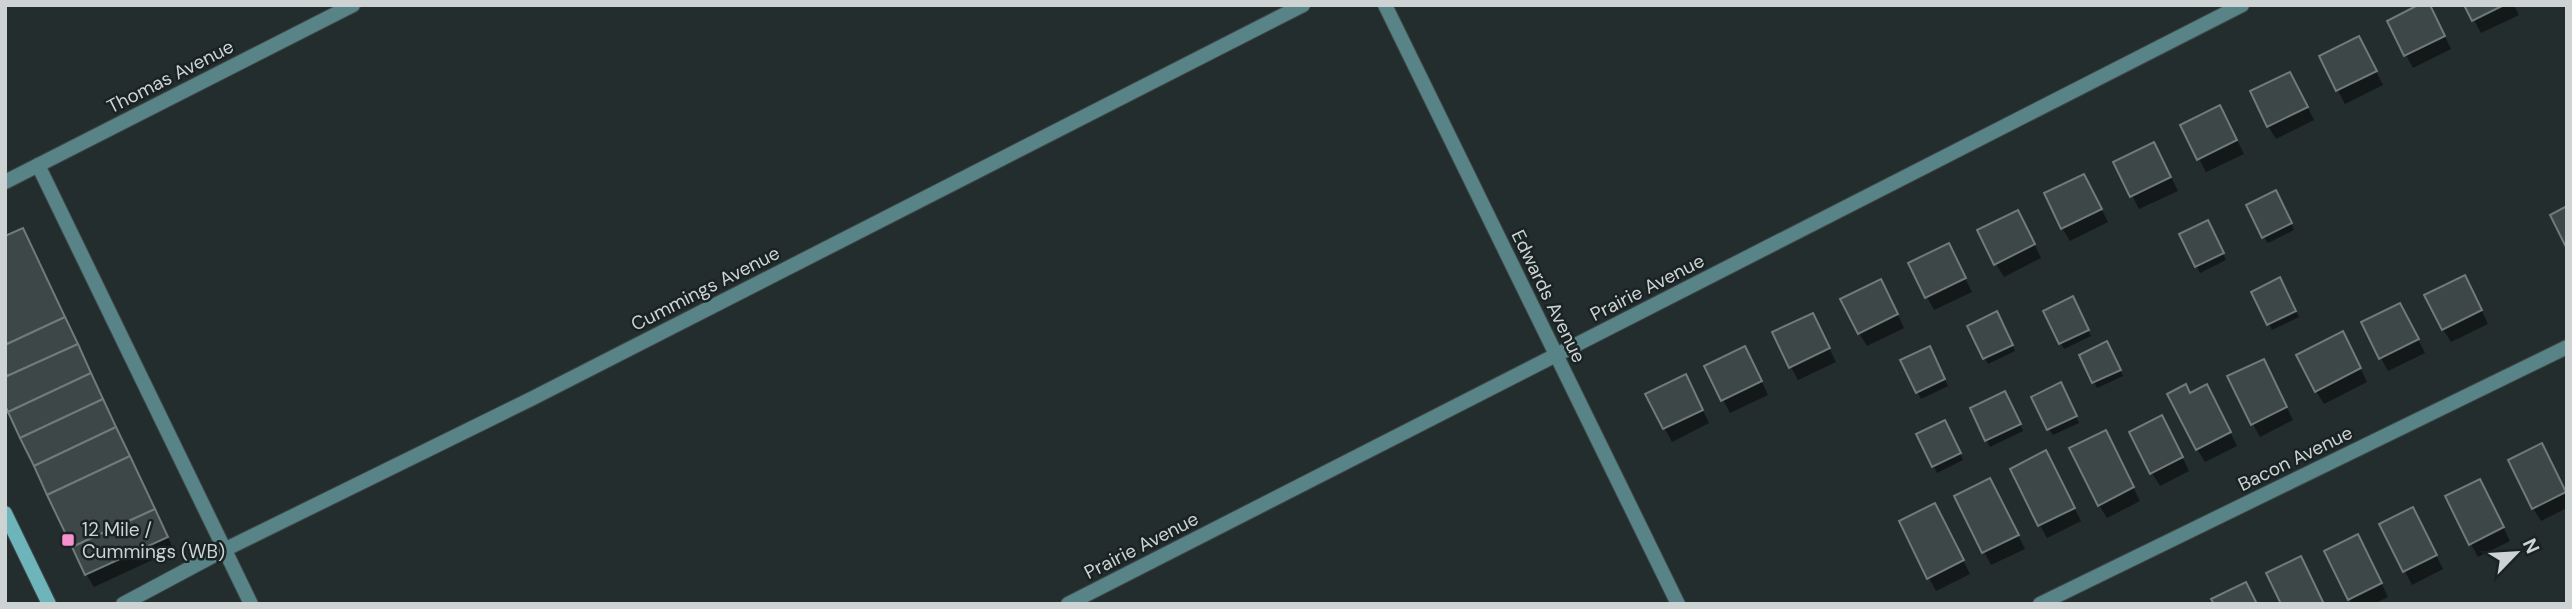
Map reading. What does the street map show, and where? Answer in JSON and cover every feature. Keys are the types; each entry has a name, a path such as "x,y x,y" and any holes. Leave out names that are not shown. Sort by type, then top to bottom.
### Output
{"main road":[{"path":"5,513 49,604"}],"street":[{"name":"Thomas Avenue","path":"5,182 353,5"},
{"name":"Cummings Avenue","path":"123,604 224,550 543,392 1303,5"},
{"name":"Edwards Avenue","path":"1385,5 1678,604"},
{"name":"Prairie Avenue","path":"1068,604 2242,5"},
{"path":"38,165 251,604"},
{"name":"Bacon Avenue","path":"2040,604 2567,347"}],"building":[{"path":"2418,5 2430,5 2445,36 2404,56 2387,21"},
{"path":"2464,5 2504,5 2472,21"},
{"path":"2359,36 2377,71 2336,91 2319,56"},
{"path":"2290,72 2308,107 2267,127 2250,91"},
{"path":"2220,105 2237,140 2197,160 2180,125"},
{"path":"2154,142 2171,177 2130,197 2113,162"},
{"path":"2084,174 2102,209 2061,229 2044,193"},
{"path":"2276,190 2292,223 2262,238 2246,205"},
{"path":"2567,206 2567,249 2550,215"},
{"path":"2018,210 2035,244 1994,265 1977,230"},
{"path":"2208,220 2224,253 2195,267 2179,234"},
{"path":"23,228 65,317 5,345 5,236"},
{"path":"1949,243 1966,278 1925,298 1908,263"},
{"path":"2465,275 2482,310 2442,330 2424,295"},
{"path":"2280,277 2296,311 2267,325 2251,292"},
{"path":"1881,279 1898,314 1858,334 1840,299"},
{"path":"2073,296 2089,330 2059,344 2043,311"},
{"path":"2400,303 2419,339 2379,359 2361,322"},
{"path":"1997,311 2013,345 1983,359 1967,326"},
{"path":"1813,313 1830,348 1789,368 1772,332"},
{"path":"65,317 78,344 5,377 5,345"},
{"path":"2343,331 2361,368 2315,392 2296,355"},
{"path":"2107,341 2121,370 2092,383 2079,355"},
{"path":"78,344 91,373 8,412 5,405 5,377"},
{"path":"1745,346 1762,381 1721,401 1704,366"},
{"path":"1930,346 1945,379 1916,393 1900,360"},
{"path":"2264,359 2287,407 2251,425 2227,376"},
{"path":"91,373 103,399 20,438 8,412"},
{"path":"1686,374 1703,410 1663,429 1645,394"},
{"path":"2061,382 2077,416 2047,430 2031,397"},
{"path":"2186,384 2190,393 2207,384 2231,432 2196,450 2167,394"},
{"path":"2005,391 2021,424 1985,441 1970,408"},
{"path":"103,399 116,427 34,466 20,438"},
{"path":"2162,415 2183,457 2150,474 2129,432"},
{"path":"1945,420 1961,453 1932,467 1916,434"},
{"path":"116,427 130,456 47,495 34,466"},
{"path":"2106,430 2134,487 2098,506 2069,448"},
{"path":"2542,443 2566,492 2532,509 2508,460"},
{"path":"2046,450 2075,508 2038,526 2010,469"},
{"path":"130,456 155,509 72,547 47,495"},
{"path":"1990,478 2019,535 1982,553 1954,496"},
{"path":"2480,479 2504,527 2469,545 2445,496"},
{"path":"1935,503 1964,560 1927,579 1899,521"},
{"path":"2413,507 2437,555 2403,572 2379,524"},
{"path":"155,509 168,537 85,575 72,547"},
{"path":"2358,534 2382,583 2348,600 2324,551"},
{"path":"2301,556 2324,604 2281,604 2266,573"},
{"path":"2246,582 2257,604 2214,604 2211,599"}],"place":[{"name":"12 Mile / Cummings (WB)","path":"68,540"}]}
